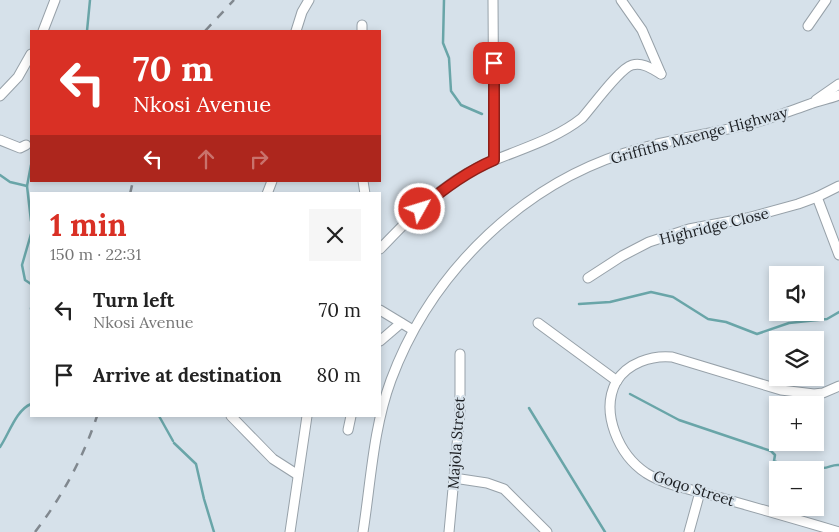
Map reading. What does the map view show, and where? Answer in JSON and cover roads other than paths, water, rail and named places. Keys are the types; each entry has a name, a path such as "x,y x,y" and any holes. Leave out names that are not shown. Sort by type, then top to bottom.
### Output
{"street":[{"path":"43,30 54,0"},
{"path":"296,30 302,12 309,0"},
{"path":"493,0 494,160"},
{"path":"381,249 420,209 441,191 476,168 574,125 626,67 640,64 661,74 642,30 621,0"},
{"path":"808,26 826,0"},
{"path":"0,96 18,77 30,56"},
{"name":"Griffiths Mxenge Highway","path":"812,103 839,84"},
{"name":"Griffiths Mxenge Highway","path":"381,414 391,381 413,330 442,286 472,250 495,228 518,210 567,178 614,157 641,148 751,124 839,95"},
{"path":"0,140 20,148 26,146"},
{"name":"Highridge Close","path":"588,278 622,256 649,242 689,229 747,218 817,197 839,186"},
{"path":"817,197 839,255"},
{"path":"381,311 413,330"},
{"path":"381,340 402,323"},
{"path":"538,323 617,381 633,366 643,360 663,356 672,357 781,390 814,394 823,393 839,386"},
{"name":"Majola Street","path":"449,532 460,413 460,354"},
{"name":"Goqo Street","path":"617,381 611,404 611,417 619,443 625,452 646,473 673,485 839,532"},
{"path":"232,417 273,459 298,476"},
{"path":"290,532 307,417"},
{"path":"348,430 351,417"},
{"name":"Griffiths Mxenge Highway","path":"363,532 372,460 380,417"},
{"path":"454,478 487,483 504,489 547,532"},
{"path":"689,532 700,492"}],"waterway":[{"path":"87,30 90,0"},
{"path":"444,0 443,43 449,58 451,91 461,105 482,114"},
{"path":"30,170 27,186 30,212"},
{"path":"0,175 10,182 27,186"},
{"path":"30,237 22,265 25,280 30,283"},
{"path":"579,304 610,302 651,292 673,297 708,319 726,322 757,334 789,323 827,319 839,312"},
{"path":"630,394 679,420 771,451 775,455 774,461 820,468 839,465"},
{"path":"0,447 21,411 30,405"},
{"path":"529,408 605,532"},
{"path":"160,417 173,441"},
{"path":"174,443 196,464 214,532"}],"railway":[{"path":"206,30 234,0"},
{"path":"130,192 133,182"},
{"path":"35,532 71,477 97,417"}]}
